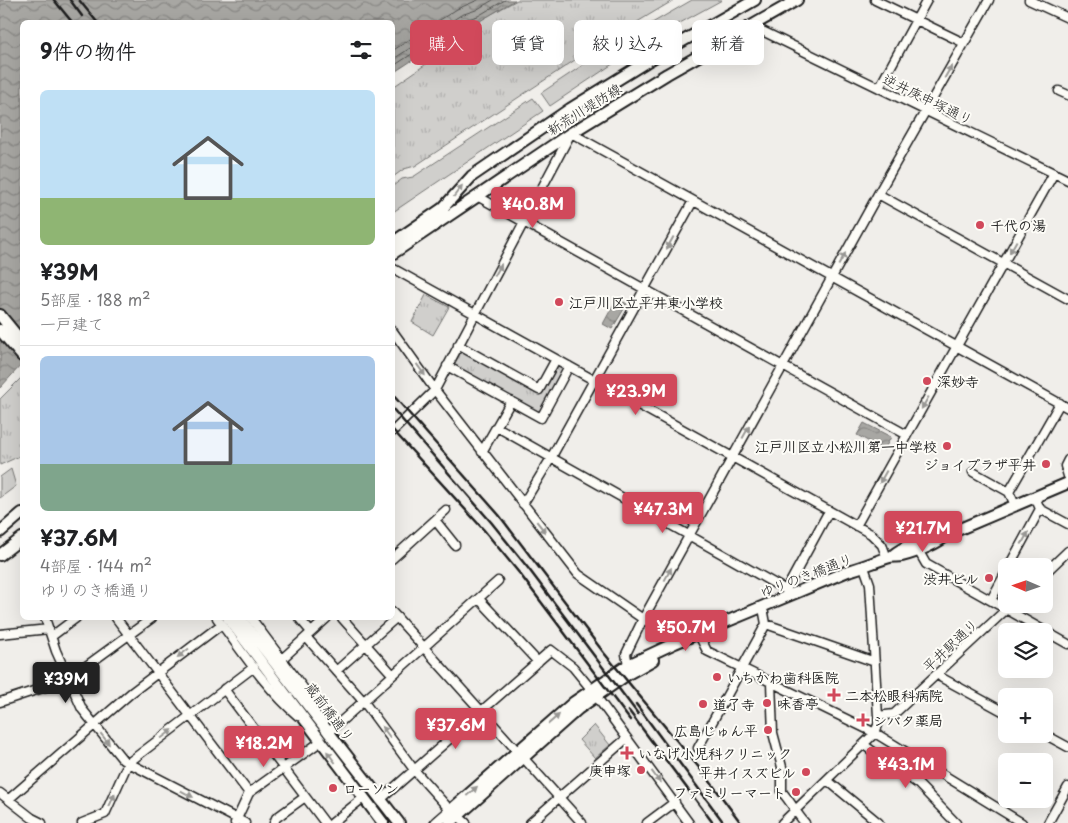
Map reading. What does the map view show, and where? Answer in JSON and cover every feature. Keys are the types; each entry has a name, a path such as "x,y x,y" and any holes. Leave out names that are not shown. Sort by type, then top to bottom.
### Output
{"main road":[{"name":"新荒川堤防線","path":"395,241 443,208 472,176 570,109 646,62 755,0"},
{"name":"新荒川堤防線","path":"759,20 797,0"},
{"name":"新荒川堤防線","path":"395,252 571,133 692,59"},
{"path":"0,315 20,340"},
{"path":"0,330 20,354"},
{"path":"890,557 902,556 918,550 942,540 948,534 1068,483"},
{"path":"0,532 20,515"},
{"path":"890,557 899,550 940,533 948,534"},
{"path":"0,554 20,539"},
{"name":"ゆりのき橋通り","path":"450,823 520,755 628,665 788,593 890,557"},
{"name":"ゆりのき橋通り","path":"593,693 655,659 850,576 864,567"},
{"name":"蔵前橋通り","path":"222,620 257,648 315,715 398,823"},
{"name":"蔵前橋通り","path":"241,620 257,648 306,722 383,823"},
{"name":"ゆりのき橋通り","path":"436,823 458,816"}],"street":[{"path":"875,0 964,43"},
{"path":"879,88 927,0"},
{"path":"628,665 626,654 688,536 878,194 989,0"},
{"path":"1034,1 1068,18"},
{"name":"逆井庚申塚通り","path":"764,32 925,112 1068,180"},
{"path":"1059,91 1068,95"},
{"path":"395,429 435,390 474,313 571,133 1068,408"},
{"path":"856,526 1054,173"},
{"path":"878,194 1068,299"},
{"path":"476,196 907,435"},
{"path":"523,504 551,458 693,200"},
{"path":"395,270 856,526 879,541 890,557"},
{"path":"395,334 482,452 578,574 643,619 666,631 675,643"},
{"path":"458,345 539,390 556,359"},
{"path":"447,366 541,418 569,366"},
{"path":"482,452 511,401"},
{"path":"1009,492 1060,403"},
{"path":"497,427 788,593 829,511"},
{"path":"1068,460 1065,466 1068,476"},
{"path":"973,472 1009,492 1015,505"},
{"path":"1035,497 1040,509 1068,524"},
{"path":"1013,558 1040,509"},
{"path":"395,555 446,510"},
{"path":"435,520 455,545"},
{"path":"918,550 926,564 990,600 998,603"},
{"path":"1053,565 1068,551"},
{"path":"782,823 864,745 878,727 870,584 864,567"},
{"path":"328,733 498,581"},
{"path":"990,600 998,586"},
{"path":"479,599 538,662"},
{"path":"698,748 766,624 764,613"},
{"name":"平井駅通り","path":"878,716 894,714 1002,613"},
{"path":"1020,613 1068,644"},
{"path":"395,615 582,823"},
{"path":"46,620 56,651 82,709 118,754 128,763 235,821 244,823"},
{"path":"0,634 50,632 72,620"},
{"path":"118,620 249,793"},
{"path":"0,702 68,680 149,620"},
{"path":"9,799 94,725 222,620 254,667 289,708 306,722"},
{"path":"253,620 283,658 307,693 315,715"},
{"path":"299,620 336,671 364,702 415,771 458,816"},
{"path":"283,658 325,620"},
{"path":"344,620 393,675"},
{"path":"336,671 366,645 390,620"},
{"path":"766,624 875,662"},
{"path":"700,639 706,651 875,733 1022,823"},
{"path":"380,800 551,650 573,667 689,823"},
{"path":"82,823 105,814 128,763 254,667"},
{"path":"938,674 998,709"},
{"path":"771,683 773,733 782,768 782,792 792,803 795,811 804,823"},
{"path":"224,689 325,823"},
{"path":"530,823 627,738"},
{"path":"1053,739 1068,747"},
{"path":"235,821 249,793 320,742"},
{"path":"864,745 918,784 956,823"},
{"path":"827,780 880,823"},
{"path":"1048,823 1068,787"},
{"path":"0,794 32,818 42,823"},
{"path":"274,823 276,818 305,797"},
{"path":"332,823 363,798"},
{"path":"647,823 675,802"}],"green space":[{"path":"517,0 674,0 641,20 574,20 574,61 415,166 404,169 395,176 395,86 425,65 482,65 481,20"},
{"path":"692,0 722,0 682,22 682,20 657,20"},
{"path":"583,65 611,65 550,106 541,93"},
{"path":"533,98 543,111 395,211 395,184 402,179 413,177"},
{"path":"426,295 449,307 433,335 412,322"},
{"path":"462,349 541,392 556,365 564,368 539,414 453,365"},
{"path":"20,379 20,456 0,465 0,399"},
{"path":"11,469 16,486 0,498 0,477"},
{"path":"594,725 610,745 595,758 579,740"}],"water":[{"path":"0,0 515,0 482,20 410,20 410,62 395,72 395,20 20,20 20,366 0,388"},
{"path":"617,298 627,304 612,329 603,324"},
{"path":"864,423 891,437 884,450 857,435"}],"railway":[{"path":"54,0 70,20"},
{"path":"70,0 82,16"},
{"path":"79,0 95,20"},
{"path":"395,397 499,515 604,653 706,776 741,823"},
{"path":"395,411 491,522 528,568 638,714"},
{"path":"395,432 483,529 520,574 630,720"},
{"path":"636,704 724,823"},
{"path":"629,711 713,823"}],"place":[{"name":"千代の湯","path":"980,225"},
{"name":"江戸川区立平井東小学校","path":"559,302"},
{"name":"深妙寺","path":"927,381"},
{"name":"江戸川区立小松川第一中学校","path":"947,446"},
{"name":"ジョイプラザ平井","path":"1046,464"},
{"name":"渋井ビル","path":"989,578"},
{"name":"いちかわ歯科医院","path":"717,677"},
{"name":"二本松眼科病院","path":"834,695"},
{"name":"味香亭","path":"767,703"},
{"name":"道了寺","path":"703,704"},
{"name":"シバタ薬局","path":"863,720"},
{"name":"広島じゅん平","path":"768,730"},
{"name":"いなげ小児科クリニック","path":"627,753"},
{"name":"庚申塚","path":"641,770"},
{"name":"平井イスズビル","path":"806,772"},
{"name":"ローソン","path":"333,788"},
{"name":"ファミリーマート","path":"796,792"}]}
